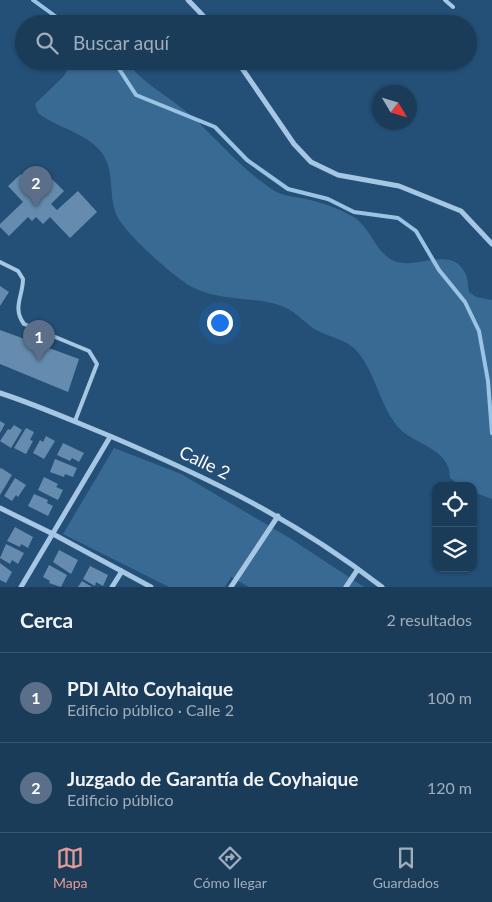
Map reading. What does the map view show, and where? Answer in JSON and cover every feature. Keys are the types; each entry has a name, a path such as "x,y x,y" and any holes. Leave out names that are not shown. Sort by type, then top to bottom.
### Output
{"street":[{"path":"188,0 202,15"},
{"path":"243,70 294,144 311,162 338,175 400,186 461,211 492,244"},
{"name":"Calle 2","path":"0,393 75,421 196,472 278,516 382,587"},
{"path":"21,587 110,437"},
{"path":"0,508 53,534 151,587"},
{"path":"231,587 278,516"},
{"path":"346,587 358,569"},
{"path":"112,587 122,571"}],"lane":[{"path":"444,0 453,7"},
{"path":"0,262 18,271 23,278 17,308 18,316 24,324 89,351 94,357 97,364 75,421"}],"shaded area":[{"path":"67,70 133,70 195,119 242,166 273,190 281,194 324,204 352,216 358,220 386,256 392,260 401,263 411,263 442,259 451,260 459,265 466,275 469,292 476,297 492,300 492,499 477,493 477,482 456,482 450,478 449,469 440,455 402,431 388,412 362,358 351,346 342,340 318,331 284,307 273,303 204,292 184,282 161,264 137,241 119,219 112,197 107,162 98,148 91,142 38,113 35,104 64,76"},
{"path":"114,448 181,474 288,537 364,587 249,587 231,577 225,587 169,587 63,534"}],"building":[{"path":"21,174 37,190 50,177 64,191 51,204 57,210 78,191 97,212 70,238 50,217 43,224 36,217 32,221 28,217 9,236 0,227 0,224 23,202 8,186"},
{"path":"0,286 9,292 0,306"},
{"path":"0,330 79,359 68,392 0,364"},
{"path":"0,421 5,424 0,433"},
{"path":"14,425 22,430 11,448 0,441 8,429 10,430"},
{"path":"26,428 34,432 30,440 33,441 26,454 14,448"},
{"path":"46,436 55,441 44,459 33,453 40,440 43,442"},
{"path":"63,443 84,453 79,462 72,458 70,461 57,455"},
{"path":"55,459 77,468 73,477 65,474 64,477 50,472"},
{"path":"0,469 12,475 0,495"},
{"path":"44,477 58,484 56,487 63,490 58,500 38,490"},
{"path":"15,478 26,485 18,497 16,495 12,501 4,496"},
{"path":"34,494 48,500 47,503 53,506 48,516 28,506"},
{"path":"15,527 33,537 28,548 21,544 20,547 7,541"},
{"path":"6,544 24,553 18,564 12,560 10,564 0,558"},
{"path":"59,550 78,560 71,574 53,562"},
{"path":"0,563 12,572 6,583 0,580"},
{"path":"49,565 67,575 61,587 49,583 50,581 43,577"},
{"path":"90,566 108,575 103,586 96,582 95,586 83,579"},
{"path":"82,581 92,587 78,587"}],"waterway":[{"path":"33,0 54,15"},
{"path":"120,70 136,95 215,127 247,160 288,189 328,199 354,212 398,218 416,231 439,270 465,302 479,331 488,381 492,433"}],"place":[{"name":"Juzgado de Garantía de Coyhaique","path":"36,207"},
{"name":"PDI Alto Coyhaique","path":"39,361"}]}
